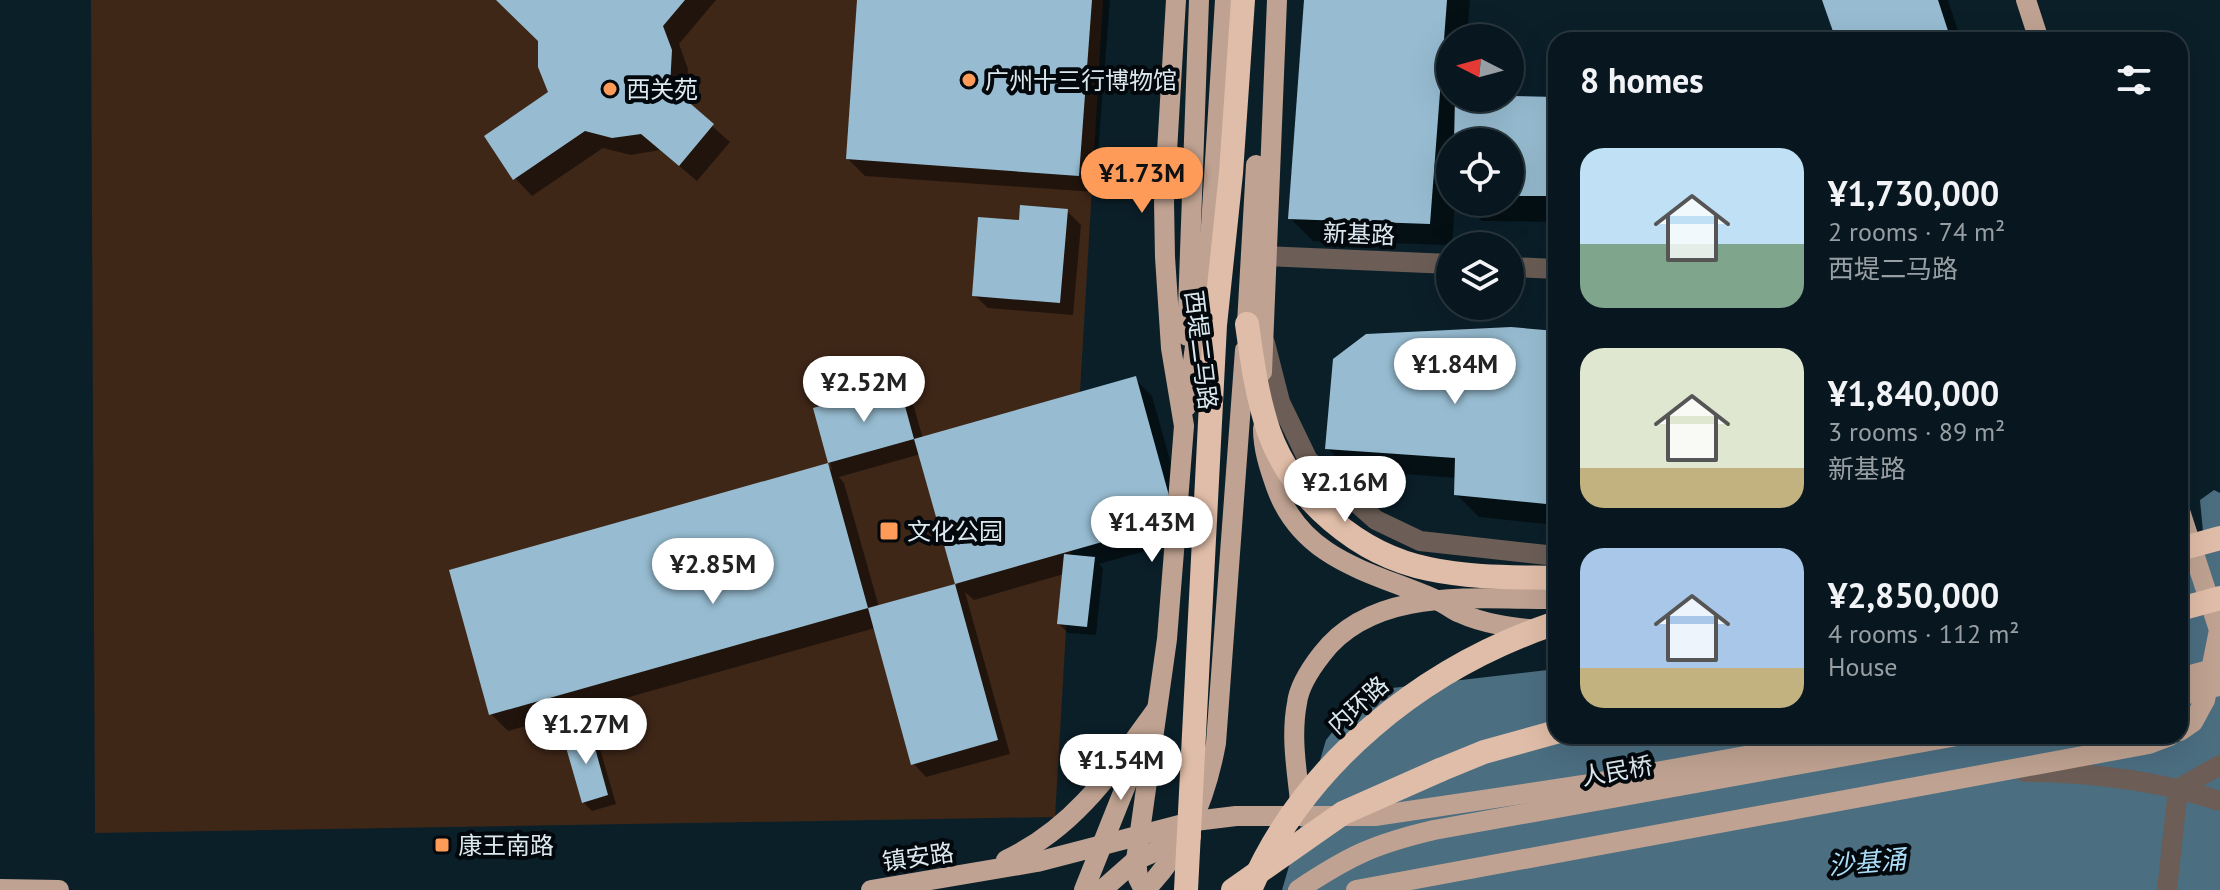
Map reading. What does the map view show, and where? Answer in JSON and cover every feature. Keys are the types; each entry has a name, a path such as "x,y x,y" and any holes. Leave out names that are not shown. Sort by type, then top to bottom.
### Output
{"highway":[{"path":"1186,890 1215,325 1231,173 1243,0"},
{"path":"1254,328 1269,431 1281,458 1320,510 1381,553 1407,563 1455,573 1548,578"},
{"path":"2188,553 2220,538"},
{"path":"2188,607 2214,599"},
{"name":"内环路","path":"1250,890 1261,865 1308,795 1381,719 1410,695 1472,656 1548,626"},
{"path":"1233,890 1343,813 1484,752 1548,734"},
{"path":"1261,890 1440,770"}],"main road":[{"name":"西堤二马路","path":"1158,706 1184,426 1171,348 1164,230 1176,0"},
{"path":"1184,426 1199,0"},
{"path":"1184,426 1206,274 1225,0"},
{"path":"1158,706 1136,860 1138,878 1145,890 1170,860 1189,829 1206,789 1214,754 1254,328 1265,0"},
{"path":"1277,0 1266,256 1254,328 1267,460 1291,518 1323,551 1346,565 1439,601 1459,613 1497,625 1548,631"},
{"path":"2026,0 2036,32"},
{"path":"2188,555 2214,599 2220,631 2205,700 2188,725"},
{"path":"1301,818 1293,735 1297,699 1311,668 1332,641 1360,619 1386,609 1439,601 1548,599"},
{"path":"2188,676 2220,667"},
{"path":"2188,694 2220,686"},
{"path":"1084,890 1099,846 1158,706"},
{"path":"973,875 1030,849 1064,825 1090,797 1158,706"},
{"name":"人民桥","path":"1301,818 1375,816 1583,785 1814,744"},
{"name":"人民桥","path":"1298,890 1380,843 1434,830 1912,744"},
{"path":"1356,890 2149,744"},
{"path":"973,875 1195,821 1236,816 1301,818"},
{"path":"1102,890 1136,860 1176,841 1204,832 1301,818"},
{"name":"镇安路","path":"871,890 973,875"},
{"path":"0,889 59,890"}],"street":[{"name":"新基路","path":"1266,256 1436,263"},
{"path":"1524,268 1548,269"},
{"path":"1254,328 1280,402 1308,460 1376,520 1420,541 1548,555"},
{"path":"2178,789 2220,765"},
{"path":"2009,772 2079,772 2178,789 2220,801"},
{"path":"2167,890 2178,789"}],"shaded area":[{"name":"文化公园","path":"91,0 1103,0 1055,817 95,833"}],"water":[{"name":"沙基涌","path":"2214,490 2220,493 2220,890 1282,890 1326,740 1349,711 1392,688 1548,670 1548,744 2188,744 2188,577 2205,553 2200,500"}],"building":[{"name":"西关苑","path":"496,0 685,0 663,26 672,50 670,86 714,124 679,166 641,134 612,138 585,131 513,180 484,136 548,92 538,67 538,41"},
{"name":"广州十三行博物馆","path":"857,0 1092,0 1079,176 846,159"},
{"path":"1304,0 1447,0 1445,24 1436,24 1436,112 1438,112 1430,224 1288,219"},
{"path":"1822,0 1938,0 1948,32 1833,32"},
{"path":"1524,96 1548,97 1548,196 1524,196 1524,128 1454,128 1455,112 1524,112"},
{"path":"1020,205 1068,209 1060,303 972,296 978,217 1019,220"},
{"path":"1511,327 1548,330 1548,504 1454,495 1455,458 1325,449 1333,359 1366,334"},
{"name":"文化公园","path":"1136,376 1176,521 955,584 914,439"},
{"path":"899,384 914,439 828,463 813,408"},
{"name":"文化公园","path":"828,463 868,608 489,715 449,570"},
{"path":"1064,554 1095,557 1087,627 1057,624"},
{"name":"文化公园","path":"955,584 998,740 911,765 868,608"},
{"path":"590,730 608,795 582,803 563,737"}],"place":[{"name":"广州十三行博物馆","path":"969,80"},
{"name":"西关苑","path":"610,89"},
{"name":"文化公园","path":"889,531"},
{"name":"康王南路","path":"442,845"}]}
